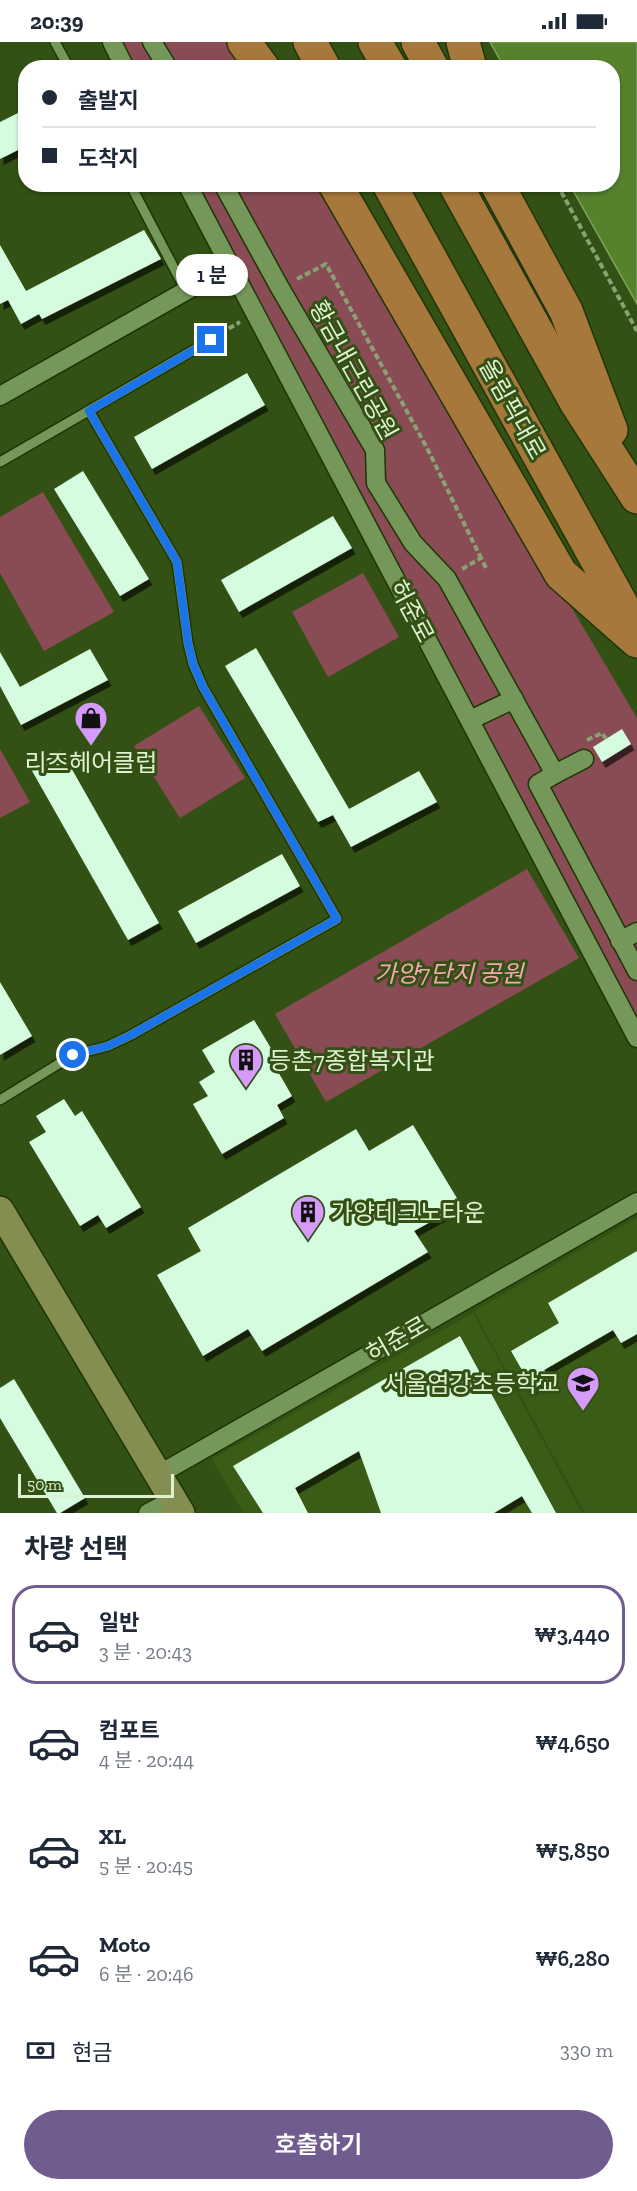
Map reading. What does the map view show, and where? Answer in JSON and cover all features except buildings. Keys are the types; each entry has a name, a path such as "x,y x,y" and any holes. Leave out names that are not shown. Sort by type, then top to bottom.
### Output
{"highway":[{"path":"244,42 257,60"},
{"path":"267,42 277,60"},
{"path":"310,42 320,60"},
{"path":"375,42 385,60"},
{"path":"418,42 428,60"},
{"path":"463,42 468,60"},
{"path":"340,192 561,574 637,641"},
{"name":"올림픽대로","path":"393,192 637,633"},
{"path":"459,192 576,402 635,493"},
{"path":"501,192 566,311"},
{"path":"518,192 635,493"}],"street":[{"path":"112,42 121,60"},
{"path":"152,42 163,60"},
{"name":"허준로","path":"191,192 637,1038"},
{"name":"황금내근린공원","path":"227,192 280,288 375,450 376,483 413,543 447,579 555,774"},
{"path":"0,396 230,266"},
{"path":"470,720 514,699"},
{"path":"584,759 538,784 637,971"},
{"path":"620,941 637,932"},
{"name":"허준로","path":"158,1475 637,1202"},
{"path":"0,1210 177,1506 148,1513"}],"lane":[{"path":"55,42 65,60"},
{"path":"134,192 186,291"},
{"path":"0,462 211,340"},
{"path":"0,1100 73,1055 108,1046 131,1035 337,919 203,687 193,664 188,643 177,562 89,411"}],"path":[{"path":"561,192 637,331"},
{"path":"280,288 326,264 427,448 486,568"},
{"path":"447,579 481,558"}],"shaded area":[{"path":"490,42 637,42 637,304 574,192 620,192 620,60 500,60"},
{"name":"서울염강초등학교","path":"637,1218 637,1513 585,1513 474,1311"},
{"path":"473,1313 582,1513 244,1513 212,1459"}],"green space":[{"path":"120,42 228,42 243,60 129,60"},
{"path":"200,192 325,192 637,718 637,1026"},
{"path":"43,492 114,612 44,651 0,573 0,517"},
{"path":"363,573 399,637 328,677 292,612"},
{"path":"199,706 245,778 180,818 134,746"},
{"path":"0,749 30,802 0,818"},
{"name":"가양7단지 공원","path":"527,869 579,958 326,1102 275,1014"}],"place":[{"name":"리즈헤어클럽","path":"91,747"},
{"name":"등촌7종합복지관","path":"246,1089"},
{"name":"가양테크노타운","path":"308,1241"},
{"name":"서울염강초등학교","path":"583,1412"}],"route":[{"path":"73,1055 108,1046 131,1035 337,919 203,687 193,664 188,643 177,562 89,411 211,340"}]}
